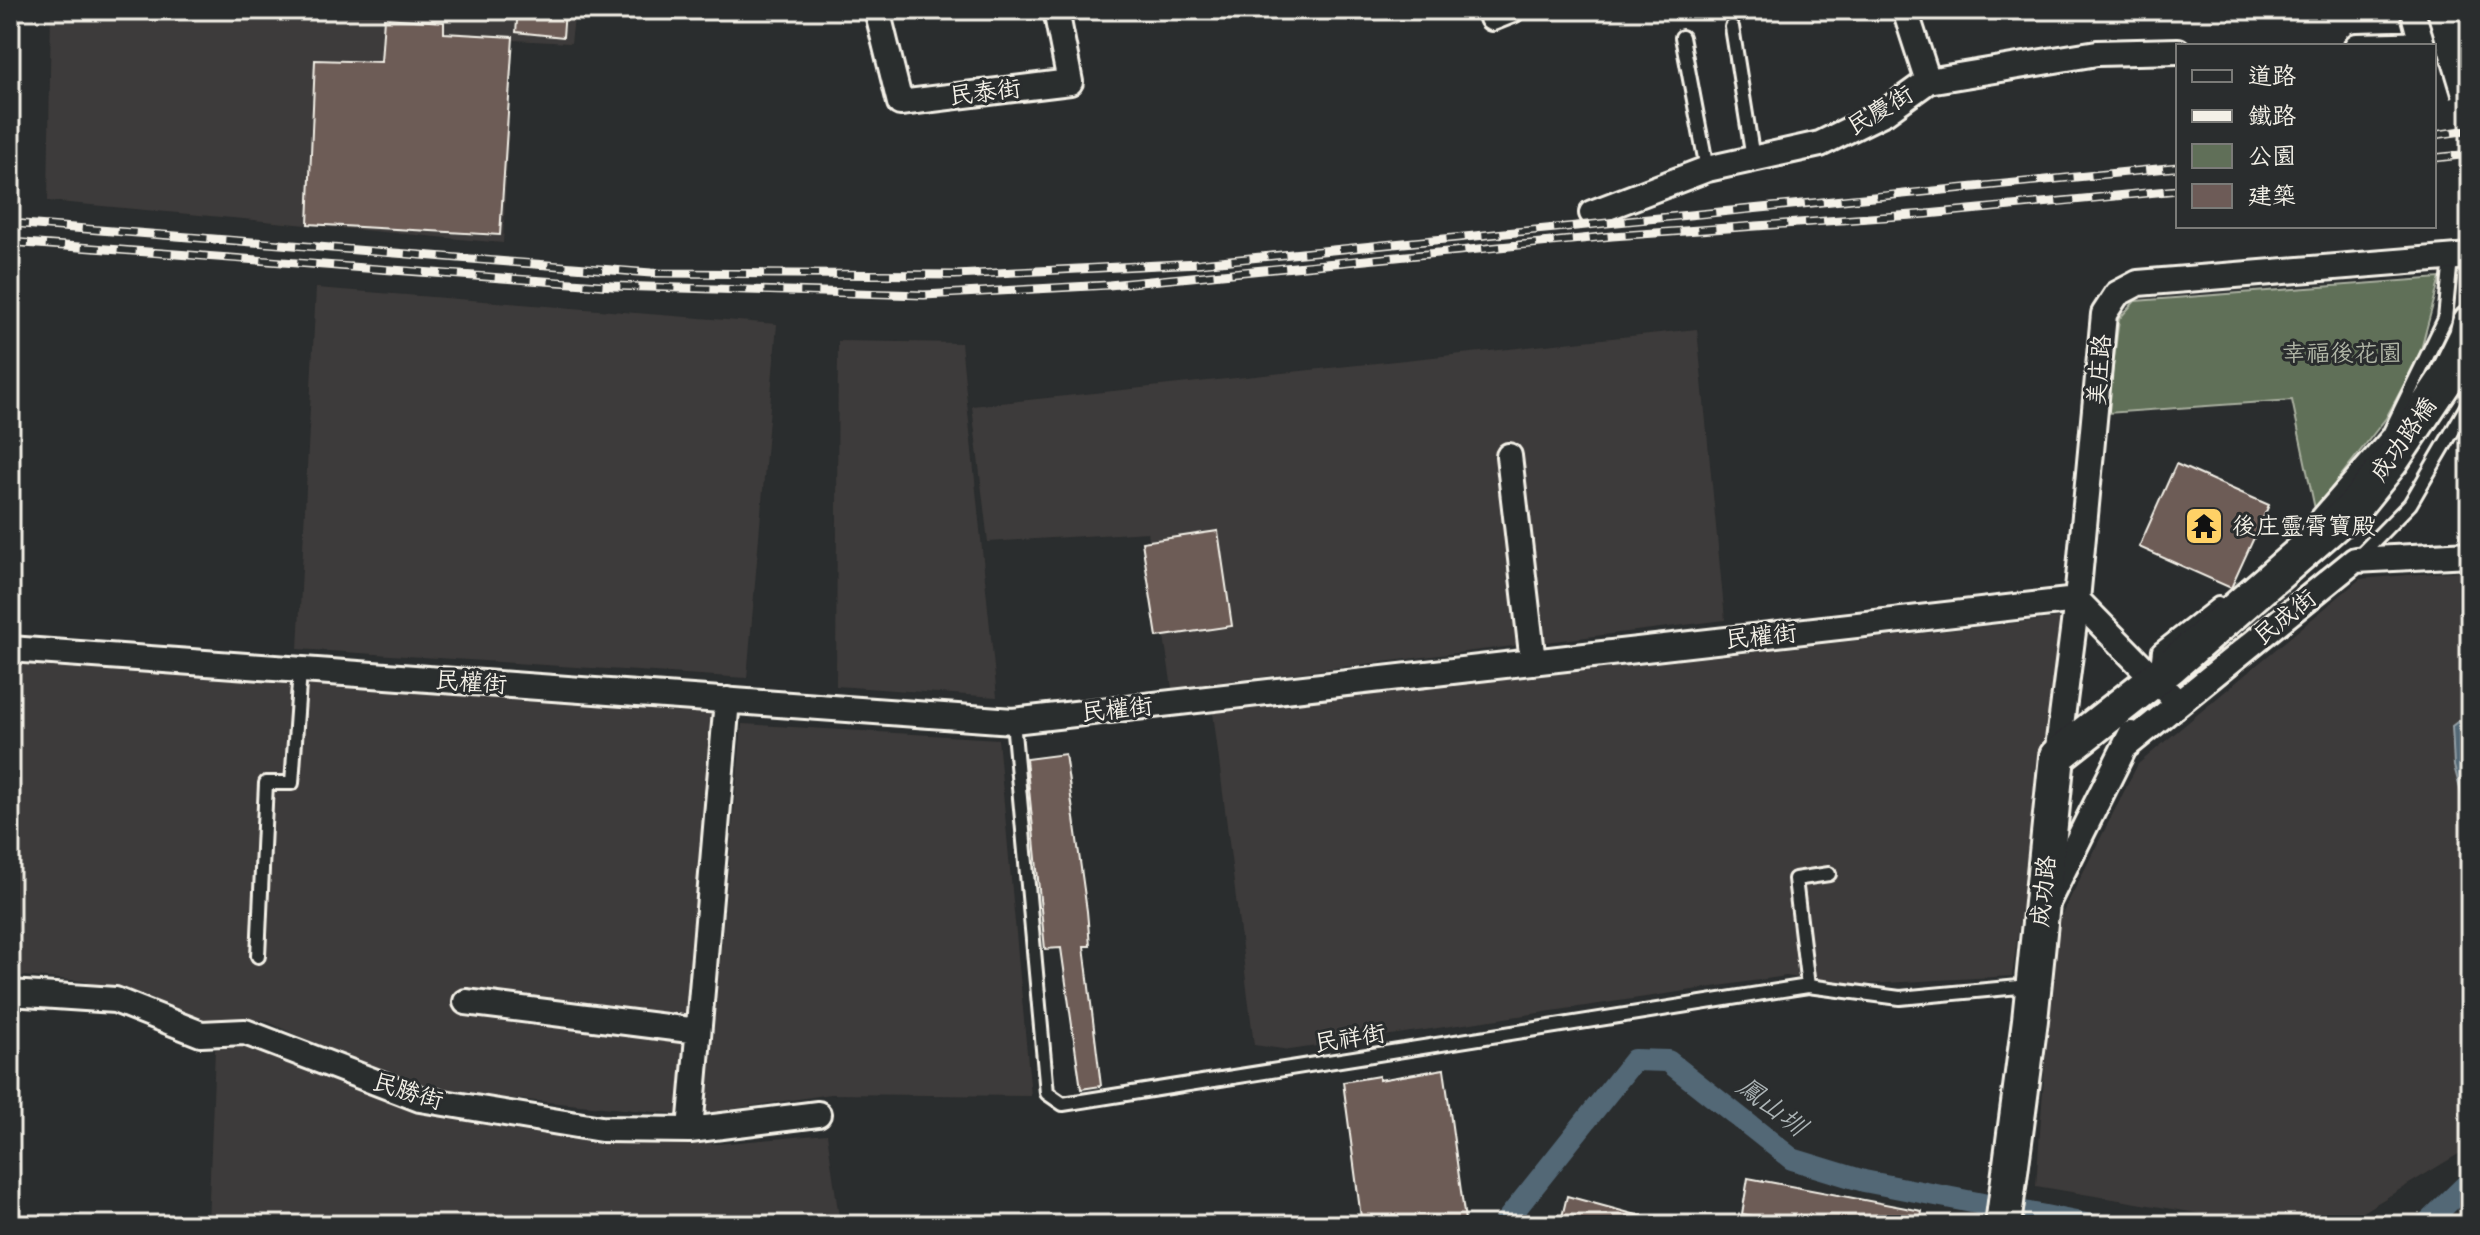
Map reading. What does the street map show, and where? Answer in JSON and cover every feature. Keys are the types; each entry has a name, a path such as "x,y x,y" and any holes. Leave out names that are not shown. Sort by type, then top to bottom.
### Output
{"street":[{"name":"民泰街","path":"877,10 900,103 1070,82 1056,10"},
{"path":"1905,10 1928,81"},
{"path":"2413,10 2422,44 2470,43 2460,10"},
{"path":"2445,10 2470,93"},
{"name":"民慶街","path":"1592,213 1707,169 1820,144 1885,112 1928,81 2097,53 2176,51"},
{"name":"美庄路","path":"2057,756 2077,600 2104,314 2117,294 2138,283 2460,257"},
{"name":"成功路橋","path":"2163,672 2354,507 2391,461 2446,379 2470,323"},
{"path":"1509,456 1533,662"},
{"path":"2355,560 2470,554"},
{"name":"民成街","path":"2126,746 2355,560"},
{"path":"2077,600 2163,672 2178,703"},
{"name":"民權街","path":"10,649 1013,721 2077,600"},
{"path":"2041,914 2090,824 2163,672"},
{"path":"2057,756 2087,736 2163,672"},
{"path":"690,1130 727,700"},
{"name":"成功路","path":"2003,1225 2033,986 2057,756"},
{"name":"民勝街","path":"10,993 115,1000 201,1034 245,1032 420,1099 601,1129 690,1130 818,1114"},
{"path":"466,1002 698,1031"}],"lane":[{"path":"1732,27 1753,159"},
{"path":"1682,37 1707,169"},
{"path":"2302,531 2334,502 2389,434 2445,319 2460,257"},
{"path":"2355,560 2410,504 2470,401"},
{"path":"2237,589 2260,570"},
{"path":"2163,672 2159,650 2225,598"},
{"path":"258,956 266,783 292,783 300,670"},
{"name":"民祥街","path":"1013,721 1047,1093 1063,1104 1808,986 1900,998 2033,986"},
{"path":"1808,986 1795,879 1829,874"}],"shaded area":[{"path":"51,10 575,10 571,43 513,40 503,243 48,201"},
{"path":"316,288 777,324 747,678 298,649"},
{"path":"1697,329 1725,620 1172,688 1148,532 988,542 972,406"},
{"path":"838,341 961,343 997,697 836,686"},
{"path":"2470,570 2470,1147 2341,1225 2268,1225 2036,1186 2055,928 2138,764 2360,579"},
{"path":"2061,618 2012,976 1848,985 1786,976 1290,1050 1254,1045 1213,712"},
{"path":"10,663 714,711 678,1114 471,1095 381,1074 264,1020 196,1021 83,981 10,975"},
{"path":"742,724 998,739 1031,1096 831,1094 706,1113"},
{"path":"248,1040 367,1090 502,1125 717,1144 827,1134 840,1225 208,1225 215,1050"}],"green space":[{"name":"幸福後花園","path":"2440,278 2419,357 2386,418 2315,509 2292,400 2107,413 2119,319 2135,301"}],"water":[{"path":"2470,712 2470,826 2454,766 2452,726"}],"building":[{"path":"518,10 565,10 563,37 516,32"},
{"path":"384,18 444,22 444,33 513,37 500,235 308,224 315,60 381,62"},
{"name":"後庄靈霄寶殿","path":"2176,464 2269,505 2231,588 2139,547"},
{"path":"1218,531 1232,626 1157,637 1142,542"},
{"path":"1065,754 1087,911 1090,946 1084,946 1101,1086 1081,1089 1061,948 1045,949 1026,759"},
{"path":"1444,1069 1465,1220 1431,1225 1362,1225 1343,1082 1379,1076 1379,1080"},
{"path":"1748,1178 1922,1211 1920,1225 1804,1225 1742,1214"},
{"path":"1567,1196 1655,1220 1654,1225 1560,1225"}],"waterway":[{"name":"鳳山圳","path":"1503,1225 1634,1060 1668,1061 1792,1159 1864,1181 2091,1225"},
{"name":"鳳山圳","path":"2425,1225 2470,1181"},
{"name":"鳳山圳","path":"1218,1225 1223,1225"}],"railway":[{"path":"2436,135 2470,130"},
{"path":"2436,158 2470,154"},
{"path":"10,223 651,273 955,275 1200,263 2176,167"},
{"path":"10,242 613,286 924,295 1109,285 1612,236 1927,214 2176,190"}],"place":[{"name":"後庄靈霄寶殿","path":"2204,526"}]}
